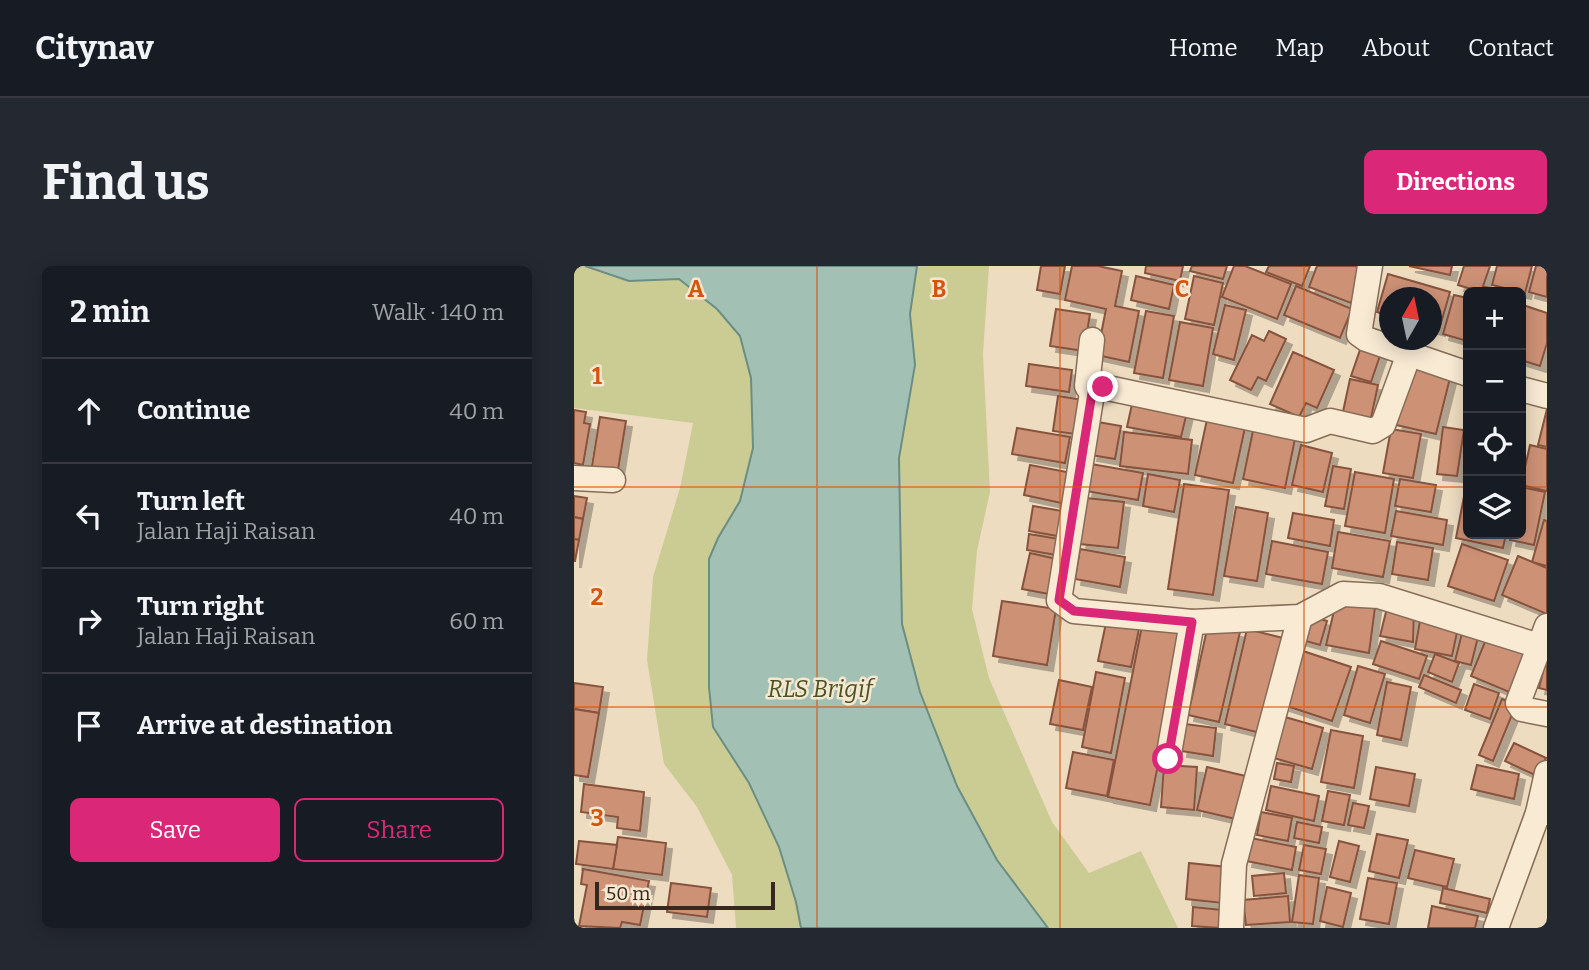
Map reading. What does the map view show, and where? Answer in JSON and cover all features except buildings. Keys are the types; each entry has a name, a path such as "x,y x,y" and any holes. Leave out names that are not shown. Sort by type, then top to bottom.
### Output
{"street":[{"path":"1370,266 1359,334 1366,340 1463,372"},
{"path":"1092,340 1087,386 1092,393 1059,600 1074,611 1192,622 1300,617 1343,594 1380,596 1543,636 1518,703 1522,709 1547,714"},
{"path":"1092,393 1103,387 1306,430 1330,421 1373,431 1383,425 1409,354"},
{"path":"1526,390 1547,396"},
{"path":"574,478 612,481"},
{"path":"1231,928 1234,864 1300,617"},
{"path":"1168,759 1192,622"},
{"path":"1496,928 1542,813 1547,773"}],"green space":[{"name":"RLS Brigif","path":"574,266 989,266 983,354 990,492 977,551 972,609 989,678 1052,822 1089,873 1141,851 1178,928 736,928 732,875 697,807 664,764 647,660 653,577 680,488 693,423 574,408"}],"shaded area":[{"path":"585,266 917,266 910,314 915,365 899,458 902,624 920,692 957,786 997,860 1048,928 801,928 779,847 749,783 713,727 709,687 709,559 740,501 753,448 751,378 740,336 717,309 679,279 629,281"}],"route":[{"path":"1103,387 1092,393 1059,600 1074,611 1192,622 1168,759"}]}
